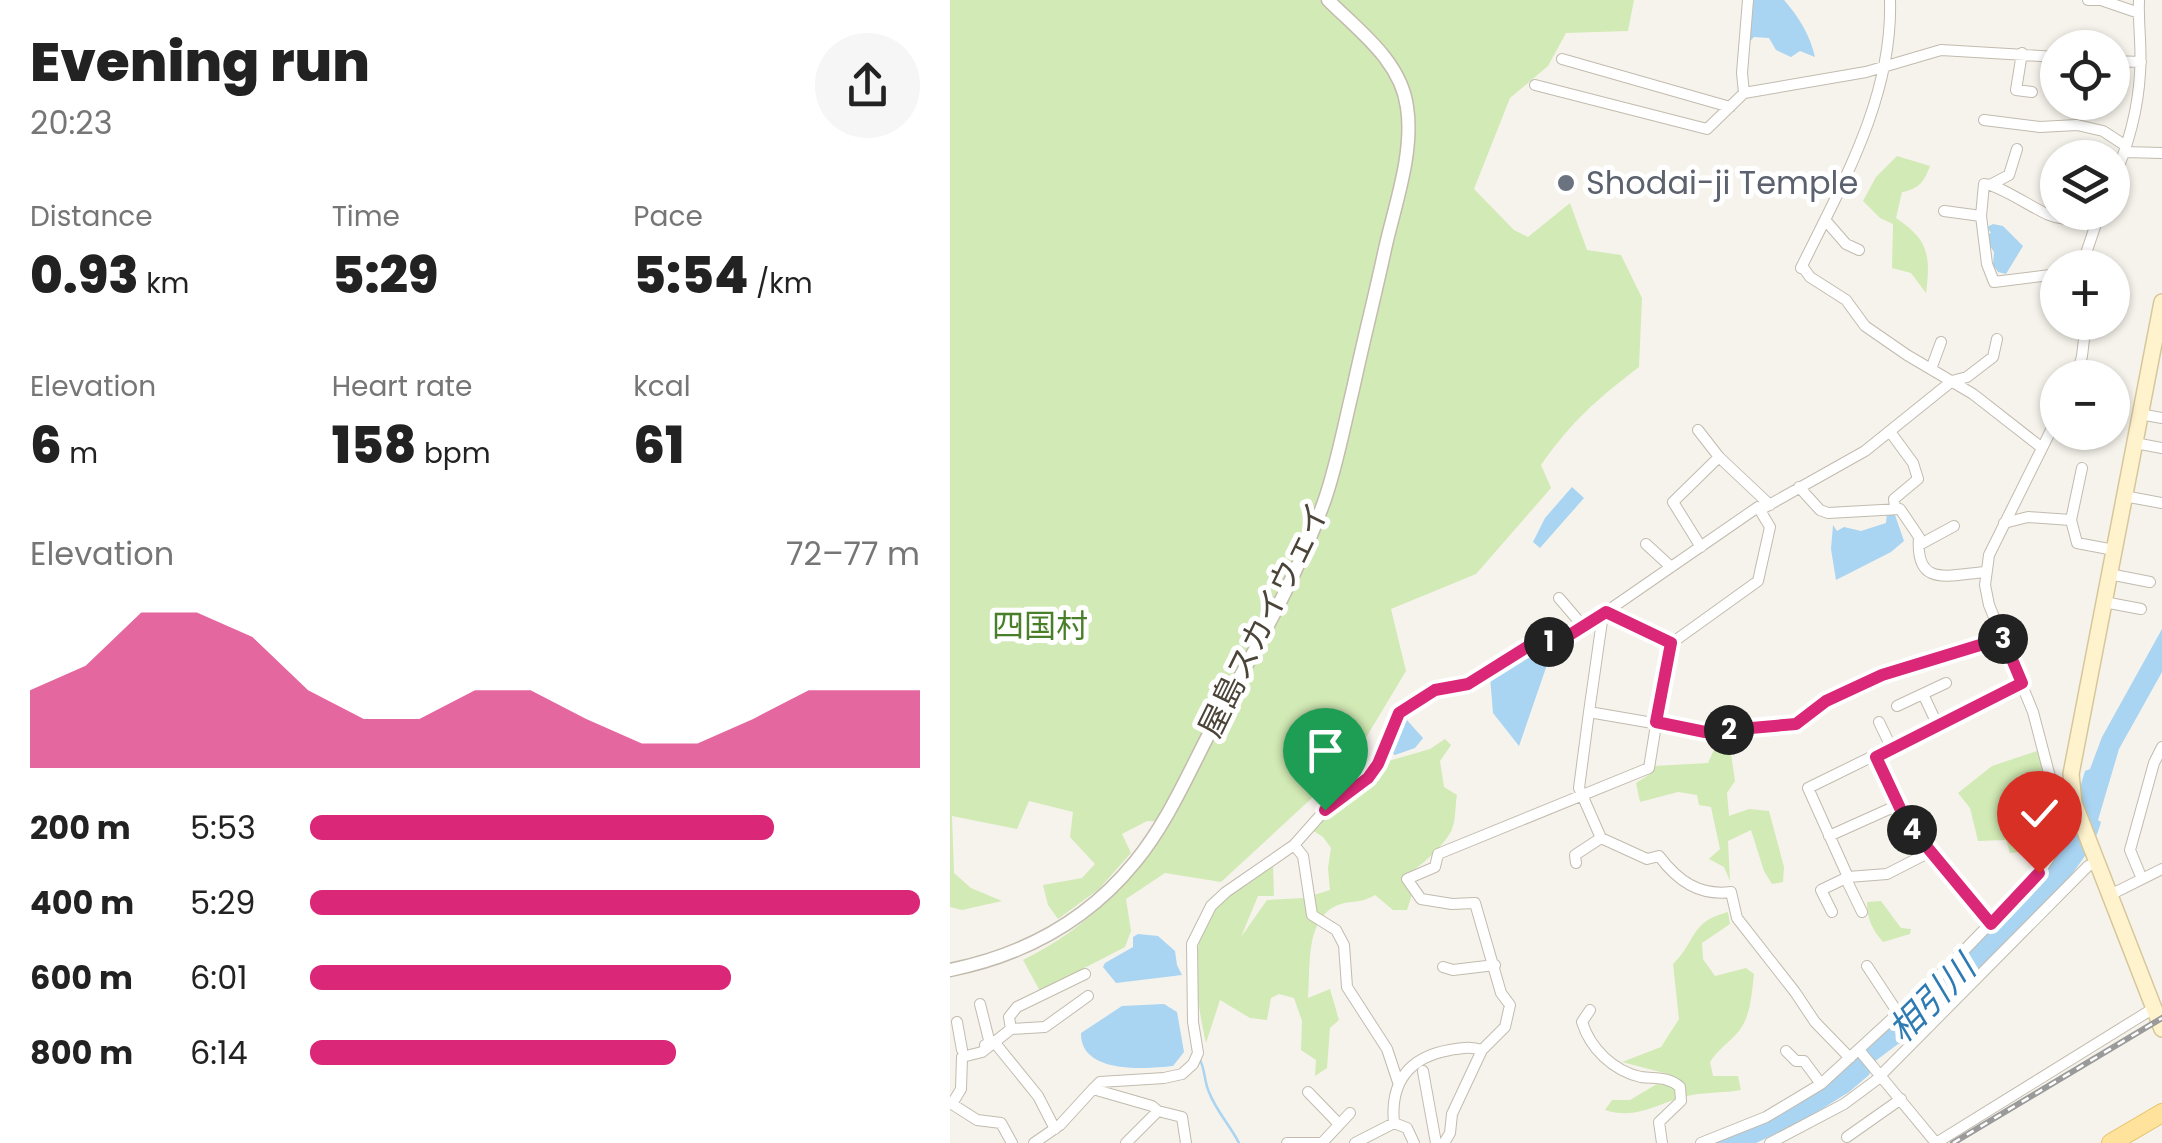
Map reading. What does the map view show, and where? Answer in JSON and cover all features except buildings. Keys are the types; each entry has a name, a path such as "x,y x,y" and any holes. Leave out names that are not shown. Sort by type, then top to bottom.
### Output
{"main road":[{"path":"2162,302 2066,793 2096,858 2162,1029"},
{"path":"2110,1143 2161,1115"}],"street":[{"name":"屋島スカイウェイ","path":"950,970 1019,952 1056,932 1098,900 1136,861 1224,706 1326,497 1405,157 1408,122 1404,90 1396,74 1384,56 1328,0"},
{"path":"1744,93 1748,0"},
{"path":"1890,0 1885,67 1866,128 1801,268 1846,300 1865,326 1952,381 2040,447"},
{"path":"2088,0 2101,0 2139,13"},
{"path":"2127,140 2141,62 2139,0"},
{"path":"1535,85 1708,129 1744,93 1885,67 1941,50 2040,55"},
{"path":"2022,54 2016,90 2032,92"},
{"path":"1562,59 1730,106"},
{"path":"2130,62 2141,62"},
{"path":"1984,120 2040,127 2077,126 2104,131 2114,140"},
{"path":"2017,149 2008,175 1984,184 1981,216 1987,264 1994,282 2040,276"},
{"path":"2130,150 2162,153"},
{"path":"1992,184 2040,211"},
{"path":"1944,211 1981,216"},
{"path":"1826,221 1846,244 1859,250"},
{"path":"1034,1143 1055,1128 1100,1082 1182,1074 1193,1064 1198,1053 1192,1022 1192,944 1210,906 1294,845 1325,810 1368,778 1399,713 1435,690 1468,684 1527,647 1560,641 1758,507 1765,507 1837,468 1890,433 1952,381 1993,358 1997,339"},
{"path":"1930,369 1941,342"},
{"path":"2140,414 2162,418"},
{"path":"1444,1143 1450,1133 1452,1114 1482,1050 1505,1027 1510,1006 1501,993 1475,903 1421,899 1407,879 1435,867 1438,854 1649,768 1671,643 1758,581 1770,527 1765,507 1698,430"},
{"path":"1890,433 1912,463 1918,479 1894,500 1919,537 1920,564 1935,574 1985,572"},
{"path":"2135,443 2162,448"},
{"path":"1701,1143 1766,1117 1821,1084 1991,924 2039,873 2052,852 2066,793 1986,595 1985,572 1989,554 2041,450"},
{"path":"1701,546 1673,502 1719,457"},
{"path":"2082,468 2071,520 2077,543 2114,550"},
{"path":"1799,488 1828,513 1896,508"},
{"path":"2124,496 2162,502"},
{"path":"2004,523 2028,517 2071,520"},
{"path":"1919,545 1954,526"},
{"path":"1646,544 1672,567"},
{"path":"2109,574 2150,582"},
{"path":"1560,598 1583,626"},
{"path":"2104,602 2140,610"},
{"path":"1604,613 1671,643"},
{"path":"1604,613 1579,788 1601,838 1648,859 1659,856 1672,873 1709,894 1731,892 1738,918 1796,992 1814,1022 1878,1071 1936,1143 2154,1008"},
{"path":"1589,712 1705,732 1796,724 1826,701 1882,675 2003,638"},
{"path":"1896,706 1946,683"},
{"path":"1862,912 1808,788 2022,683"},
{"path":"1922,694 1938,726"},
{"path":"1879,722 1892,749"},
{"path":"2142,879 2130,850 2162,748"},
{"path":"1876,757 1907,823 1991,924"},
{"path":"1830,836 1898,805"},
{"path":"1576,863 1575,855 1601,838"},
{"path":"1294,845 1304,856 1312,915 1328,922 1344,945 1347,988 1388,1049 1398,1082"},
{"path":"1832,912 1821,890 1847,878 1887,874 1930,852"},
{"path":"1770,1143 1784,1140 1844,1104 2096,858"},
{"path":"2110,895 2162,869"},
{"path":"1443,967 1453,970 1494,964"},
{"path":"1867,966 1898,1013"},
{"path":"1011,1029 1009,1017 1018,1007 1085,974"},
{"path":"1012,1143 1001,1122 976,1120 952,1104 961,1089 962,1056 982,1052 1011,1029 1045,1027 1088,996"},
{"path":"980,1004 992,1044 1033,1088 1055,1128"},
{"path":"1590,1010 1582,1022 1586,1036 1606,1060 1629,1074 1668,1079 1680,1087 1680,1100 1659,1122 1662,1143"},
{"path":"958,1022 956,1051 992,1044"},
{"path":"1394,1124 1392,1106 1398,1082 1413,1065 1429,1054 1471,1046 1482,1050"},
{"path":"1786,1051 1796,1061 1804,1062 1821,1084"},
{"path":"1423,1071 1436,1143"},
{"path":"1092,1088 1182,1117 1186,1143"},
{"path":"1308,1092 1338,1123"},
{"path":"1846,1136 1901,1099"},
{"path":"1126,1143 1158,1111"},
{"path":"1286,1143 1322,1143 1350,1113"},
{"path":"1355,1143 1394,1124 1407,1128 1414,1143"}],"green space":[{"name":"四国村","path":"950,0 1634,0 1628,31 1566,33 1548,66 1510,98 1474,189 1514,230 1528,237 1570,203 1587,250 1621,255 1642,298 1639,367 1563,436 1541,465 1551,488 1476,574 1391,609 1406,671 1352,761 1221,882 1165,873 1126,899 1131,931 1125,947 1040,991 1023,960 1068,933 1105,902 1137,866 1166,822 1147,821 1122,834 1131,853 1099,889 1058,919 1048,905 1043,885 1082,878 1095,864 1070,837 1073,812 1029,801 1017,829 952,816 954,873 971,888 1002,901 962,910 950,907"},
{"path":"1897,156 1930,166 1920,184 1902,192 1896,218 1915,233 1925,249 1926,293 1911,273 1892,268 1893,224 1880,218 1863,201 1876,177"},
{"path":"1445,739 1451,745 1440,761 1444,787 1457,795 1453,825 1438,848 1405,876 1412,895 1407,910 1393,910 1375,895 1338,905 1319,921 1314,933 1308,998 1330,989 1339,1020 1330,1028 1327,1068 1315,1076 1316,1060 1301,1050 1302,1021 1294,998 1279,994 1271,998 1267,1020 1250,1018 1220,1000 1206,1043 1197,964 1204,925 1214,908 1227,893 1273,862 1274,896 1258,896 1241,937 1267,900 1304,898 1330,890 1331,848 1312,830 1334,807 1370,781 1385,762 1430,749"},
{"path":"1729,740 1735,781 1727,793 1729,816 1749,809 1769,811 1784,867 1783,882 1772,884 1764,871 1751,830 1728,841 1730,881 1724,867 1709,859 1720,849 1711,807 1699,805 1697,795 1678,792 1640,802 1636,783 1650,774 1654,766 1708,763 1717,743"},
{"path":"2037,751 2053,806 2054,832 2023,834 2020,852 2010,853 2006,840 1978,841 1970,808 1958,793 1992,766"},
{"path":"1881,901 1901,928 1911,929 1910,934 1883,942 1871,924 1867,908 1867,902"},
{"path":"1728,912 1730,924 1702,943 1703,959 1715,976 1746,968 1754,974 1743,1025 1710,1062 1713,1076 1738,1076 1741,1090 1692,1095 1639,1112 1605,1110 1612,1100 1630,1100 1672,1075 1622,1062 1661,1047 1679,1019 1673,964 1706,921"}],"water":[{"path":"1751,0 1784,0 1803,27 1815,57 1800,51 1791,57 1776,50 1769,38 1754,37 1748,43"},
{"path":"2003,226 2023,246 2006,274 1993,265 1994,252 1987,235 1991,233 1987,227"},
{"path":"1572,487 1584,498 1540,548 1533,542 1545,518"},
{"path":"1887,513 1895,515 1904,541 1891,552 1836,580 1831,549 1833,525 1837,531 1844,527 1861,531 1886,523"},
{"name":"相引川","path":"2162,629 2162,672 2119,749 2093,843 2057,892 1946,1005 1943,1003 1907,1042 1874,1062 1869,1075 1849,1092 1801,1122 1756,1143 1713,1143 1752,1128 1803,1097 1925,996 2048,870 2064,839 2064,827 2071,818 2085,771 2090,769 2102,737"},
{"path":"1548,646 1549,659 1519,746 1493,713 1490,676 1533,648"},
{"path":"1402,719 1423,738 1415,748 1395,755 1389,752"},
{"path":"1158,936 1175,951 1182,975 1116,983 1103,967 1133,947 1133,937"},
{"path":"1164,1004 1177,1012 1184,1052 1173,1066 1116,1066 1091,1056 1084,1046 1081,1033 1122,1006"}],"waterway":[{"path":"1200,1060 1212,1099 1239,1143"}],"railway":[{"path":"1953,1143 2162,1018"}],"place":[{"name":"Shodai-ji Temple","path":"1566,183"}],"route":[{"path":"1325,810 1368,778 1405,708 1435,690 1468,684 1527,647 1560,641 1606,612 1671,643 1656,722 1705,732 1796,724 1826,701 1882,675 2003,638 2022,683 1876,757 1907,823 1991,924 2039,873"}]}
